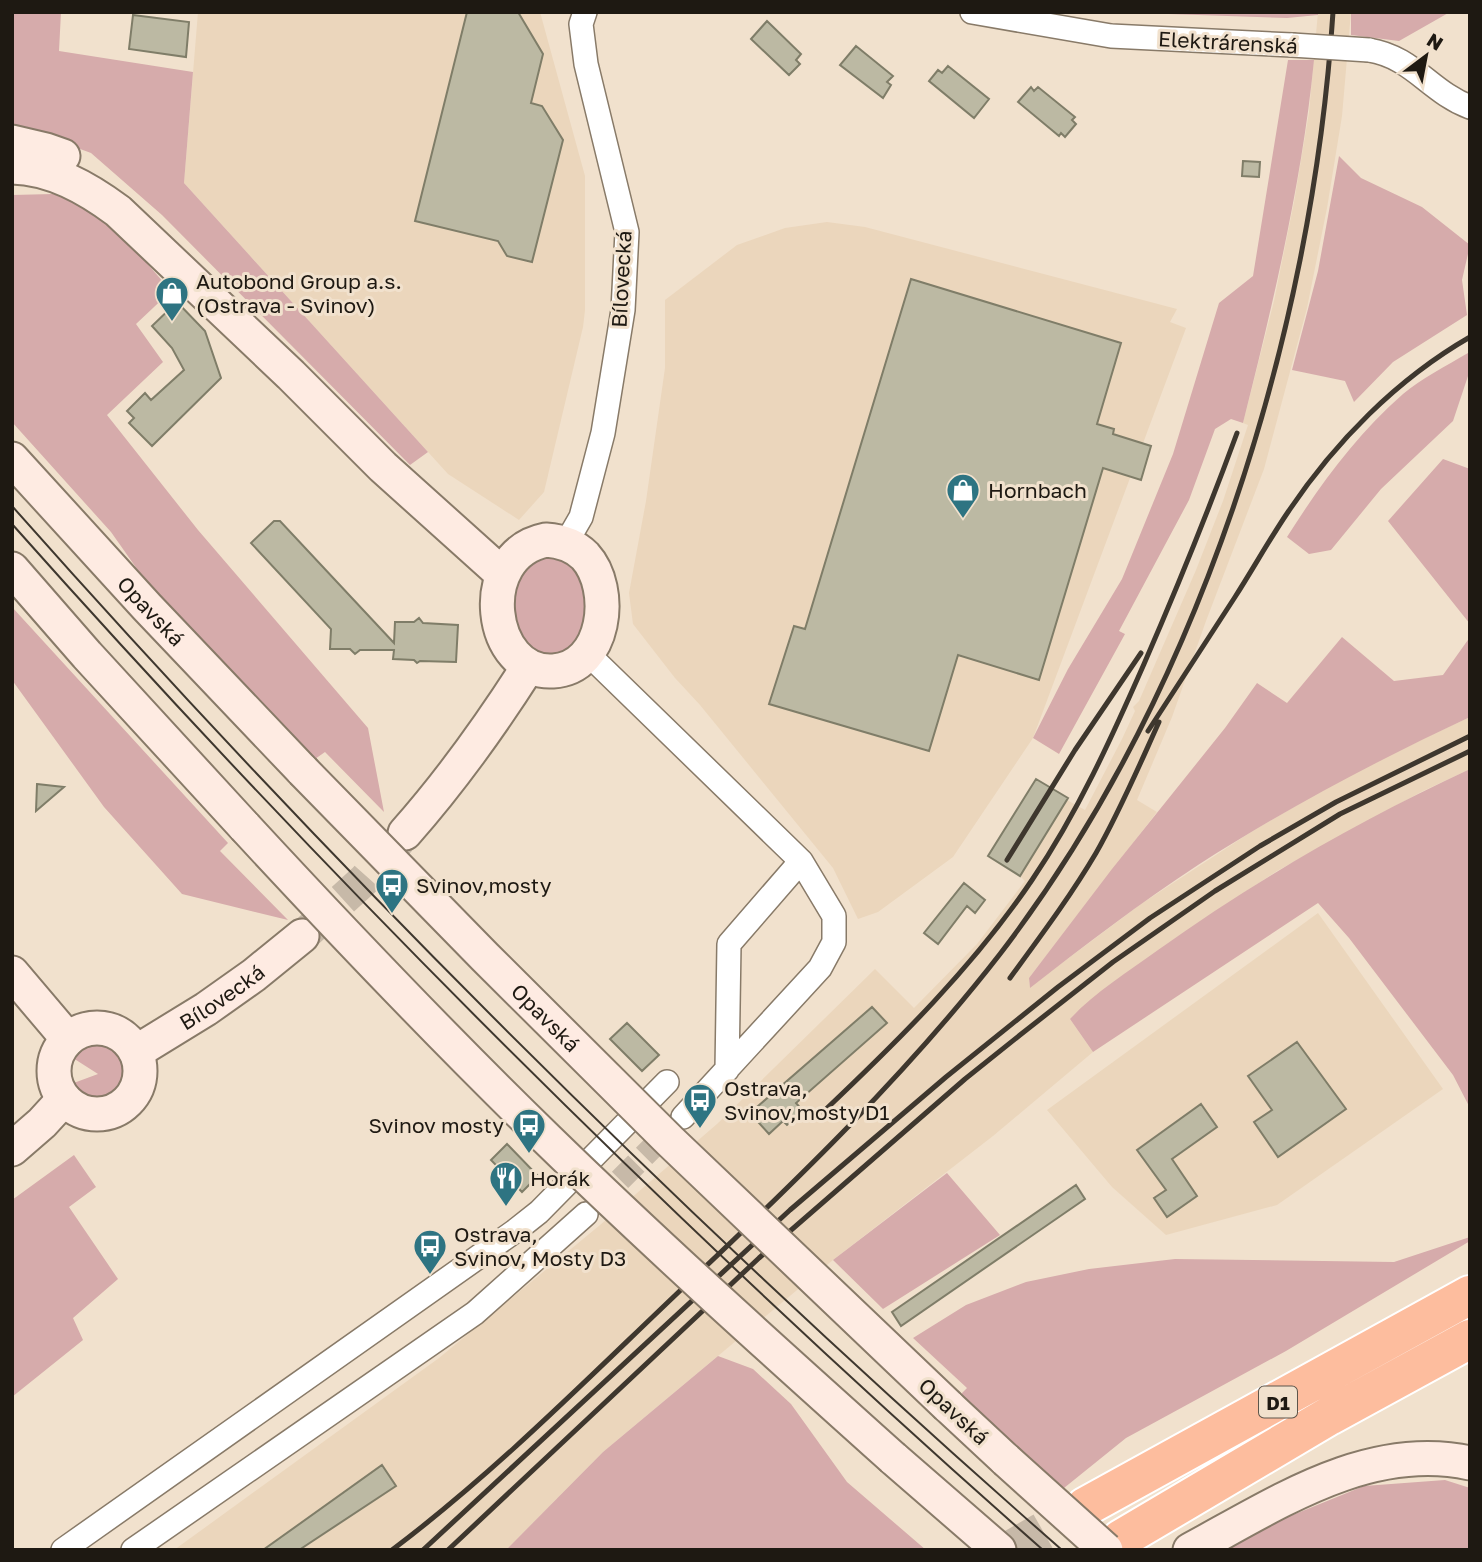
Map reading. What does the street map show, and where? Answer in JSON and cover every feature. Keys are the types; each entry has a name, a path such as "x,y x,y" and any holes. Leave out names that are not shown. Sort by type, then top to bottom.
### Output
{"highway":[{"name":"D1","path":"1085,1507 1470,1295"},
{"name":"D1","path":"1114,1544 1329,1416 1470,1339"}],"main road":[{"path":"12,142 57,154 99,175 121,191 156,225 220,306"},
{"path":"12,167 53,174 98,197 129,221 220,306 383,467 502,574"},
{"name":"Opavská","path":"12,459 147,607 303,771 485,957 670,1140 1006,1460 1114,1544"},
{"path":"546,540 566,543 590,562 601,596 599,630 588,654 579,663 550,671 528,667 514,655 502,630 498,599 502,574 512,558 527,545 546,540"},
{"path":"12,569 245,827 407,998 545,1137 674,1261 999,1550"},
{"path":"405,833 440,795 528,667"},
{"name":"Bílovecká","path":"136,1052 215,1002 302,936"},
{"path":"12,973 68,1039"},
{"path":"105,1028 118,1033 136,1052 140,1061 140,1082 122,1107 111,1112 85,1113 64,1099 54,1077 54,1065 58,1053 68,1039 79,1031 105,1028"},
{"path":"12,1149 64,1099"},
{"path":"1190,1550 1292,1496 1361,1468 1410,1458 1470,1463"}],"street":[{"name":"Bílovecká","path":"566,543 581,517 603,433 623,310 627,232 586,64 581,24 585,12"},
{"name":"Elektrárenská","path":"972,12 1111,36 1369,50 1399,58 1449,97 1470,107"},
{"path":"588,654 801,861 834,916 834,942 820,968 683,1117"},
{"path":"727,1070 729,944 801,861"},
{"path":"64,1550 515,1231 539,1212 667,1082"},
{"path":"133,1550 475,1313 586,1214"}],"shaded area":[{"path":"12,12 61,12 59,51 193,72 184,183 428,452 410,465 162,215 91,153 34,132 12,129"},
{"path":"198,12 540,12 585,176 585,310 544,492 519,520 448,474 184,183"},
{"path":"1109,12 1318,12 1318,15 1287,18"},
{"path":"1318,12 1351,12 1342,116 1307,308 1264,469 1172,717 1137,800 1157,812 1029,978 1030,987 1141,904 1251,832 1328,787 1470,717 1470,769 1421,792 1277,871 1167,944 1077,1012 1070,1019 1093,1052 993,1136 833,1260 603,1452 506,1550 174,1550 439,1358 600,1225 717,1124 875,969 914,1008 977,944 1025,881 1020,876 1067,800 1085,810 1135,711 1133,707 1139,701 1196,570 1223,501 1248,425 1243,423 1274,301 1294,202 1309,112"},
{"path":"1351,12 1450,12 1399,41 1351,35"},
{"path":"1288,60 1314,60 1309,106 1285,243 1243,423 1231,419 1215,429 1189,500 1119,631 1125,634 1059,754 1033,738 1068,669 1122,579 1173,454 1219,303 1253,276"},
{"path":"1339,156 1361,178 1422,207 1470,245 1462,280 1467,315 1393,362 1354,402 1345,381 1292,370 1318,271"},
{"path":"53,194 99,208 171,291 136,324 163,362 107,415 198,530 368,728 384,812 325,752 315,759 142,576 111,532 12,422 12,195"},
{"path":"827,222 865,227 1177,309 1170,322 1186,328 1033,738 953,857 878,912 858,919 833,868 633,624 629,593 646,501 665,368 665,300 737,245 785,228"},
{"path":"1468,353 1468,376 1453,421 1381,489 1331,550 1309,554 1287,537 1312,498 1370,426 1403,394"},
{"path":"1443,459 1470,469 1470,624 1388,521"},
{"path":"562,555 582,575 588,627 565,656 529,652 510,607 526,560"},
{"path":"12,607 228,843 220,851 288,920 182,894 104,807 12,680"},
{"path":"1342,637 1394,681 1443,675 1470,637 1470,717 1331,786 1231,844 1134,909 1030,988 1029,978 1225,728 1257,683 1287,703"},
{"path":"1470,769 1470,1108 1453,1075 1349,938 1318,903 1093,1052 1070,1019 1124,974 1271,875 1349,830"},
{"path":"1318,913 1443,1089 1277,1205 1166,1235 1112,1187 1047,1110"},
{"path":"95,1045 114,1050 124,1061 126,1074 121,1087 111,1097 99,1102 85,1099 71,1084 98,1074 73,1058 87,1047"},
{"path":"74,1155 96,1187 69,1207 118,1279 73,1318 83,1340 12,1397 12,1200"},
{"path":"947,1173 1000,1235 883,1309 833,1260"},
{"path":"1470,1237 1470,1241 1286,1351 1126,1438 1064,1488 960,1395 967,1388 913,1338 966,1305 1026,1282 1089,1269 1175,1259 1394,1262"},
{"path":"718,1356 753,1369 791,1404 847,1482 926,1550 506,1550 603,1452"},
{"path":"1445,1480 1470,1488 1470,1550 1225,1550 1268,1525 1364,1486"}],"building":[{"path":"467,12 518,12 543,54 531,103 542,106 563,140 532,262 507,256 498,241 415,221"},
{"path":"133,15 189,22 186,57 129,49"},
{"path":"767,21 801,54 796,60 800,64 789,75 751,39"},
{"path":"856,46 893,76 887,82 891,85 883,98 840,65"},
{"path":"948,66 989,99 974,118 929,81 938,70 942,73"},
{"path":"1031,87 1034,91 1038,87 1075,117 1072,120 1076,124 1065,137 1061,133 1059,136 1018,102"},
{"path":"1243,161 1260,162 1259,177 1242,176"},
{"name":"Hornbach","path":"911,279 1121,343 1097,424 1114,429 1113,434 1151,446 1141,480 1103,468 1039,680 958,655 929,751 769,704 794,626 805,629"},
{"path":"177,302 205,331 221,378 152,446 129,423 134,418 127,411 145,393 151,400 184,370 172,348 152,326"},
{"path":"274,521 280,521 394,643 395,622 414,622 419,618 423,623 458,625 456,662 417,663 414,660 393,659 394,650 360,650 355,654 350,649 330,649 331,629 251,543"},
{"path":"1036,779 1068,798 1020,876 988,856"},
{"path":"37,784 64,787 36,811"},
{"path":"964,883 985,900 975,913 967,906 938,944 924,933"},
{"path":"872,1007 887,1023 796,1103 803,1111 787,1125 783,1121 769,1134 750,1113"},
{"path":"627,1023 659,1055 642,1071 610,1039"},
{"path":"1297,1042 1346,1109 1278,1157 1254,1122 1272,1110 1248,1076"},
{"path":"1201,1104 1217,1127 1172,1159 1197,1196 1167,1217 1154,1198 1166,1190 1137,1150"},
{"path":"507,1144 538,1176 522,1192 491,1160"},
{"path":"1076,1185 1085,1199 901,1326 892,1312"},
{"path":"382,1465 396,1486 299,1550 263,1550"}],"tunnel":[{"path":"306,933 364,880 404,835"},
{"path":"596,1204 673,1127"},
{"path":"1010,1550 1085,1507"}],"tram line":[{"path":"12,506 262,779 520,1044 787,1301 1062,1550"},
{"path":"12,524 258,792 512,1053 774,1305 907,1429 1043,1550"}],"railway":[{"path":"392,1550 469,1488 542,1422 849,1126 964,999 1000,954 1071,852 1133,743 1187,627 1233,507 1271,384 1300,260 1321,135 1333,12"},
{"path":"1148,731 1281,523 1326,461 1393,392 1417,372 1470,337"},
{"path":"823,1112 934,1002 985,943 1049,854 1093,775 1132,692 1192,550 1237,433"},
{"path":"1007,860 1075,750 1141,653"},
{"path":"1010,978 1096,853 1159,722"},
{"path":"423,1550 790,1210 946,1077 1058,987 1150,918 1260,846 1336,802 1470,736"},
{"path":"448,1550 759,1258 965,1079 1113,962 1215,891 1340,814 1470,751"}],"place":[{"name":"Autobond Group a.s. (Ostrava - Svinov)","path":"172,323"},
{"name":"Hornbach","path":"963,520"},
{"name":"Svinov,mosty","path":"392,915"},
{"name":"Ostrava, Svinov,mosty D1","path":"700,1130"},
{"name":"Svinov mosty","path":"529,1155"},
{"name":"Horák","path":"506,1208"},
{"name":"Ostrava, Svinov, Mosty D3","path":"430,1276"}]}
